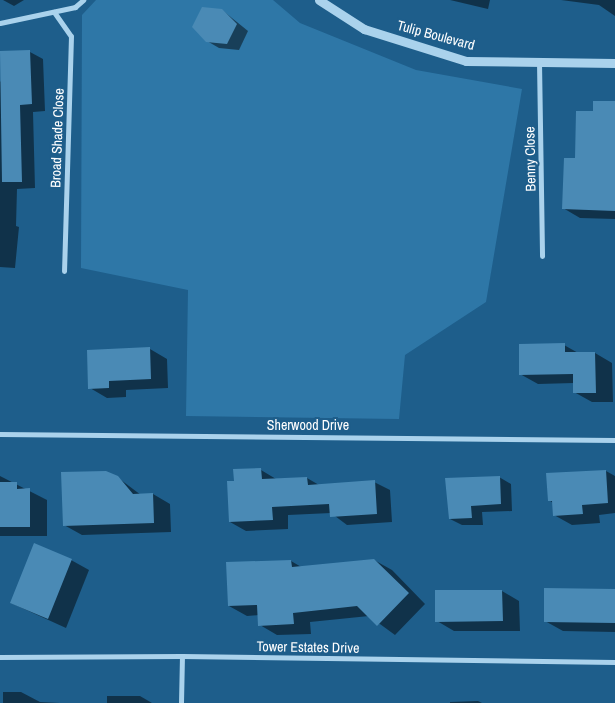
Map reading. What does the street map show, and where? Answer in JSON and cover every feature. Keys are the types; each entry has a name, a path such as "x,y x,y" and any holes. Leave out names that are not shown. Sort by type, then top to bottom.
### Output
{"street":[{"path":"0,23 75,7 83,0"},
{"name":"Tulip Boulevard","path":"319,0 364,29 466,60 615,63"},
{"name":"Broad Shade Close","path":"54,12 72,36 64,271"},
{"name":"Benny Close","path":"539,62 542,256"},
{"name":"Sherwood Drive","path":"0,434 615,440"},
{"path":"181,703 182,656"},
{"name":"Tower Estates Drive","path":"0,657 182,656 615,662"}],"shaded area":[{"path":"96,0 273,0 300,23 416,70 522,89 486,302 405,355 399,419 186,416 188,290 81,268 82,15"}],"building":[{"path":"202,7 222,9 237,24 227,44 206,42 192,27"},
{"path":"30,50 32,104 20,105 22,182 2,182 0,51"},
{"path":"593,101 615,101 615,211 562,209 564,158 575,158 576,111 593,111"},
{"path":"565,343 565,352 595,352 596,393 573,393 573,374 519,375 519,344"},
{"path":"150,347 151,379 109,381 109,388 88,389 87,350"},
{"path":"261,468 262,479 307,477 308,485 375,480 377,514 330,517 329,504 272,507 273,520 229,522 227,481 234,481 233,469"},
{"path":"606,470 608,503 582,505 583,514 553,516 552,501 548,501 546,473"},
{"path":"106,471 118,476 133,494 153,493 154,523 63,526 61,472"},
{"path":"500,476 501,504 471,506 472,518 449,519 445,478"},
{"path":"0,482 17,482 17,489 30,488 30,527 0,527"},
{"path":"34,543 72,559 48,619 10,603"},
{"path":"374,559 409,593 377,626 357,606 293,613 294,624 258,626 257,605 228,606 226,562 291,560 292,567"},
{"path":"544,588 615,589 615,623 544,622"},
{"path":"435,590 502,590 503,621 435,622"}]}
